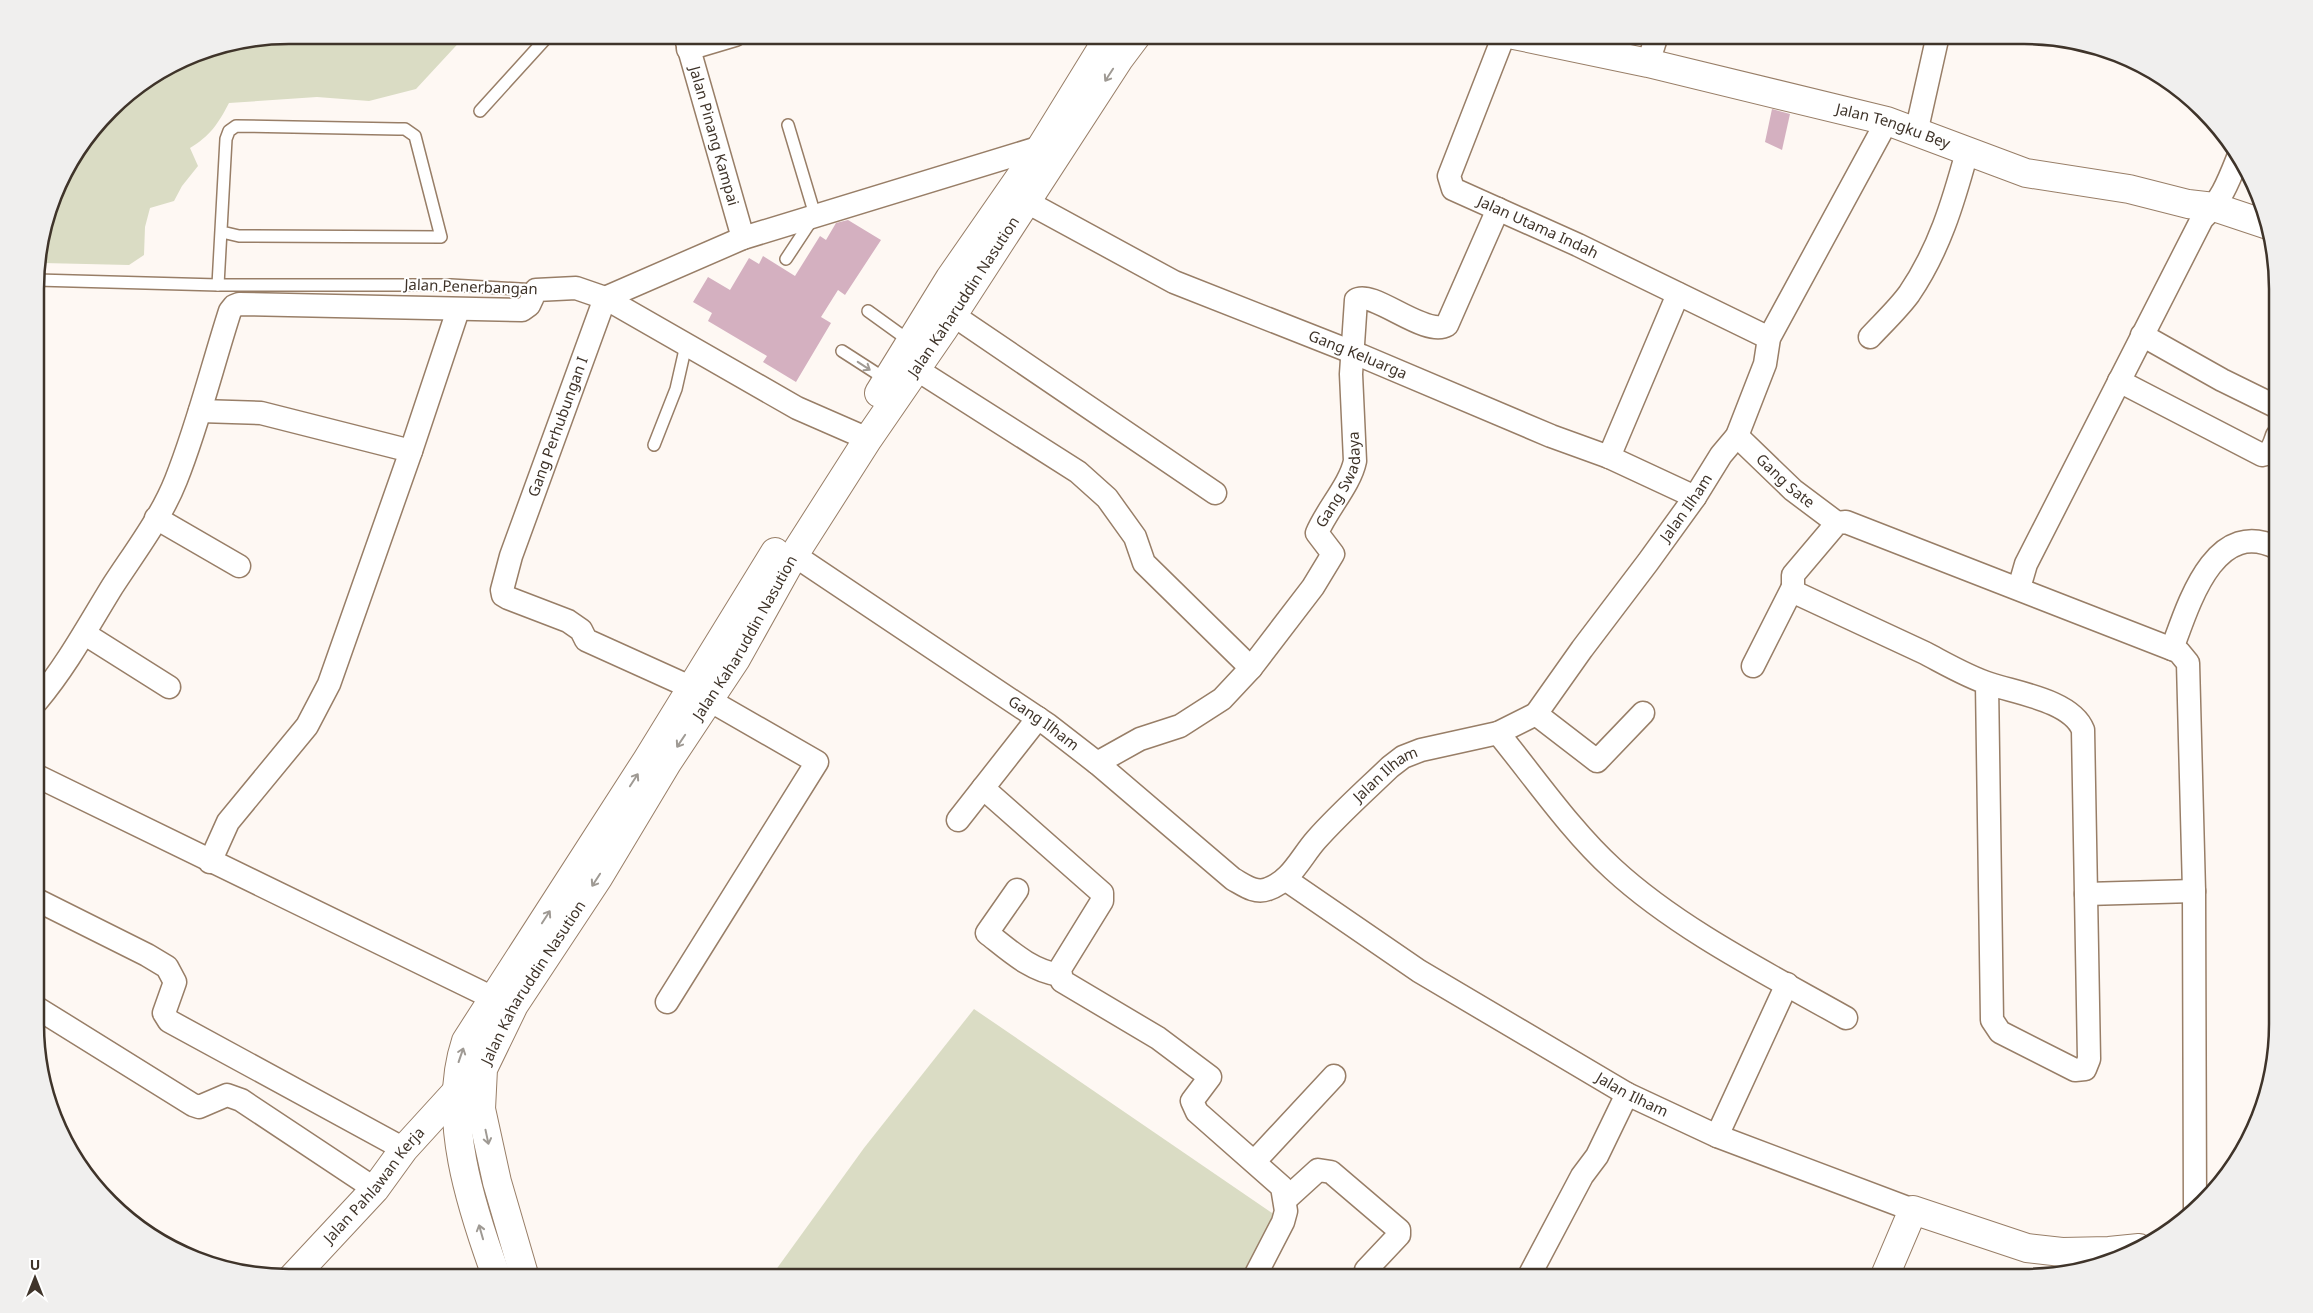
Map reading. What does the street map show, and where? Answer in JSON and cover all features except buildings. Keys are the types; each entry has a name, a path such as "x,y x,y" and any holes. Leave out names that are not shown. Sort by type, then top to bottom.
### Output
{"main road":[{"name":"Jalan Kaharuddin Nasution","path":"494,1269 482,1238 465,1176 469,1091 483,1069 514,1005 598,878 667,763 699,694 780,544 861,435 916,369 1027,202 1048,151 1105,44"},
{"name":"Jalan Kaharuddin Nasution","path":"522,1269 497,1182 481,1108 469,1091 458,1063 466,1041 647,760 699,694 736,659 861,435 886,380 950,278 1130,44"},
{"name":"Jalan Tengku Bey","path":"1557,44 1648,63 1887,121 1916,134 2026,173 2130,189 2188,204 2214,207 2260,222"},
{"name":"Jalan Pahlawan Kerja","path":"300,1269 375,1189 404,1149 469,1091"},
{"path":"1888,1269 1913,1210 2026,1248 2062,1252 2120,1250"}],"street":[{"name":"Jalan Pinang Kampai","path":"687,44 743,238"},
{"name":"Jalan Utama Indah","path":"1500,44 1449,176 1453,189 1578,245 1769,338"},
{"path":"1648,63 1654,44"},
{"path":"1916,134 1936,44"},
{"name":"Jalan Ilham","path":"1887,121 1769,338 1765,364 1737,436 1721,455 1695,497 1536,714 1498,733 1453,742 1402,757 1315,841 1285,879 1418,971 1627,1094 1717,1136 1913,1210"},
{"path":"605,298 743,238 815,215 1048,151"},
{"path":"1870,337 1908,295 1934,252 1954,200 1967,152"},
{"path":"2019,588 2026,564 2118,381 2202,219 2214,207 2225,190 2235,165"},
{"name":"Gang Keluarga","path":"1027,202 1174,282 1352,352 1551,436 1609,457 1695,497"},
{"name":"Gang Swadaya","path":"1097,763 1140,739 1180,726 1222,699 1252,668 1313,587 1333,554 1317,533 1324,516 1352,472 1355,461 1352,352 1354,304 1357,298 1371,300 1428,326 1442,328 1447,325 1498,209"},
{"name":"Jalan Penerbangan","path":"536,290 576,288 605,298 797,408 861,435"},
{"path":"44,693 55,680 85,634 176,482 200,411 227,320 234,306 249,303 458,310 522,310 529,304 536,290"},
{"path":"1609,457 1678,294"},
{"name":"Gang Perhubungan I","path":"605,298 511,556 502,590 503,595 568,622 581,630 586,640 699,694"},
{"path":"210,862 228,822 307,726 329,684 411,451 458,310"},
{"path":"953,315 1215,493"},
{"path":"2142,335 2222,380 2269,402"},
{"path":"916,369 1078,472 1113,506 1135,537 1144,562 1252,668"},
{"path":"2118,381 2262,455 2269,453"},
{"path":"200,411 261,412 411,451"},
{"name":"Gang Sate","path":"1737,436 1793,490 1837,523"},
{"path":"156,518 238,566"},
{"path":"1987,684 1992,1020 2000,1032 2075,1070 2084,1069 2089,1059 2083,730 2080,723 2077,718 2066,710 1987,684 1796,594 1793,587 1793,575 1837,523 1846,522 2019,588 2172,649 2185,657 2188,663 2194,891 2195,1199"},
{"path":"2172,649 2192,595 2208,569 2221,553 2241,542 2264,542 2269,544"},
{"name":"Gang Ilham","path":"794,555 1038,718 1097,763 1233,878 1258,891 1268,889 1285,879"},
{"path":"1753,666 1793,587"},
{"path":"85,634 169,687"},
{"path":"667,1002 817,762 699,694"},
{"path":"1536,714 1597,761 1643,713"},
{"path":"958,820 1038,718"},
{"path":"1498,733 1584,838 1613,869 1706,937 1846,1018"},
{"path":"44,779 210,862 493,998"},
{"path":"983,788 1102,893 1102,902 1060,969 1062,981 1158,1038 1210,1077 1192,1102 1197,1112 1255,1161 1282,1187 1286,1211 1283,1222 1259,1269"},
{"path":"1017,890 987,933 1024,962 1047,973 1060,975"},
{"path":"2086,894 2194,891"},
{"path":"44,904 167,967 175,982 164,1013 169,1021 404,1149"},
{"path":"1717,1136 1787,984"},
{"path":"44,1012 193,1105 199,1107 227,1096 241,1100 375,1189"},
{"path":"1255,1161 1334,1076"},
{"path":"1533,1269 1582,1176 1596,1156 1627,1094"},
{"path":"1285,1200 1318,1170 1325,1169 1331,1172 1399,1230 1399,1235 1367,1269"}],"lane":[{"path":"480,111 541,44"},
{"path":"786,259 815,215 788,125"},
{"path":"218,285 226,139 232,128 236,126 405,129 415,136 442,237 238,236 222,232"},
{"name":"Jalan Penerbangan","path":"44,280 218,285 451,285 536,290"},
{"path":"868,311 911,342"},
{"path":"654,445 676,389 686,345"},
{"path":"842,351 886,380"}],"green space":[{"path":"273,44 458,44 416,89 369,101 317,97 229,103 213,129 190,148 198,166 182,186 174,201 150,208 145,227 144,255 129,265 45,263 52,225 62,195 77,166 105,127 127,105 153,85 195,62 241,48"},
{"path":"974,1009 1275,1215 1250,1269 777,1269 864,1148"}]}
